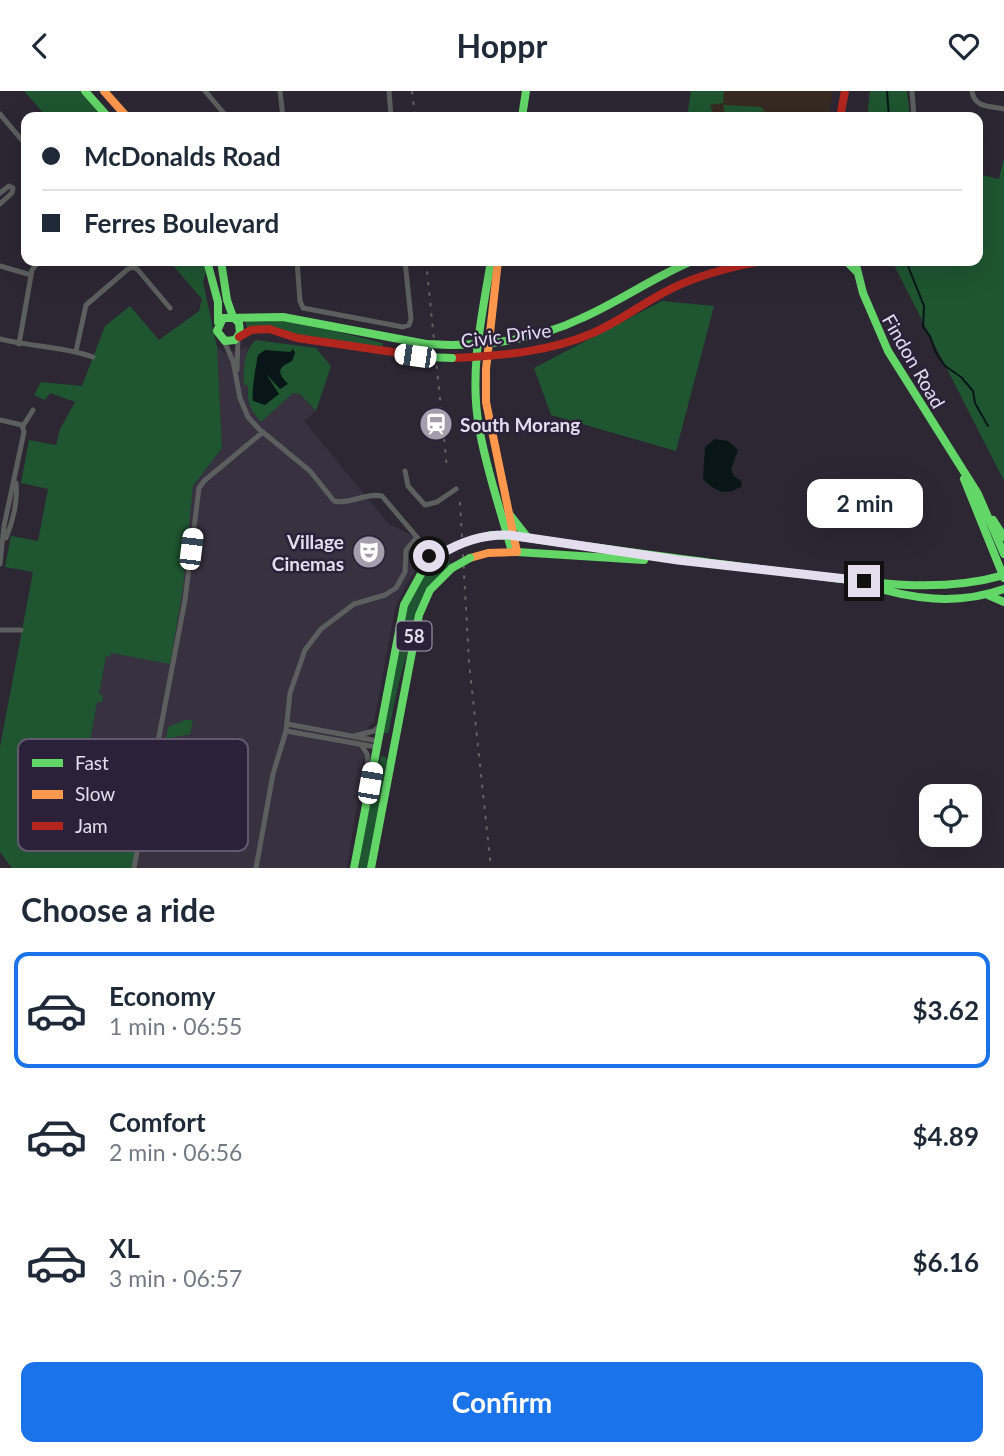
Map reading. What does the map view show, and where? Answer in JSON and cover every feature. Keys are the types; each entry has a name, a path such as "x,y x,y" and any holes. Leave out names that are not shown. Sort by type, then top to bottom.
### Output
{"main road":[{"path":"85,91 104,112"},
{"path":"104,91 123,112"},
{"path":"841,112 845,91"},
{"path":"523,112 527,93"},
{"path":"208,266 218,302 216,333 224,341 230,342 238,337 241,326 233,318 221,266"},
{"path":"484,344 483,305 490,266"},
{"path":"497,266 476,388 478,422 514,552 663,562 678,560"},
{"name":"Civic Drive","path":"233,318 283,317 426,344 484,344 532,336 563,326 680,266"},
{"name":"Civic Drive","path":"238,337 251,330 264,328 297,338 427,357 452,358 547,348 606,327 689,281 740,266"},
{"name":"Findon Road","path":"851,266 857,272"},
{"name":"Findon Road","path":"856,266 869,313 884,348 972,484 1004,554"},
{"path":"218,322 223,318 233,318"},
{"name":"Findon Road","path":"956,461 1004,576"},
{"path":"985,510 1004,537"},
{"path":"506,516 528,538"},
{"name":"58","path":"482,537 506,516"},
{"path":"510,535 678,560 843,579 934,586 967,584 1004,576"},
{"name":"58","path":"354,868 404,605 428,566 445,552 482,537 510,535"},
{"name":"58","path":"371,868 419,615 430,590 452,568 470,558 488,553 514,552"},
{"path":"843,579 891,594 923,600 954,600 988,595 1004,589"},
{"path":"988,595 1004,602"},
{"path":"377,744 394,742"}],"street":[{"path":"205,91 223,112"},
{"path":"280,91 282,112"},
{"path":"389,91 391,112"},
{"path":"912,91 914,112"},
{"path":"972,91 978,104 1004,109"},
{"path":"0,114 21,139"},
{"path":"0,193 9,186 13,190 0,204"},
{"path":"0,266 31,275"},
{"path":"19,344 34,266"},
{"path":"297,266 303,308 401,327 407,326 411,319 406,266"},
{"path":"76,351 86,305 128,269 134,267 170,308"},
{"path":"236,378 238,337"},
{"path":"2,339 19,344 76,351 93,357"},
{"path":"224,341 230,353 245,412 263,432 310,471 334,501 342,502 371,495 382,496 427,549 428,566"},
{"path":"0,564 16,495 23,426 33,409"},
{"path":"0,420 23,426"},
{"path":"159,739 185,600 199,488 263,432"},
{"path":"405,471 408,486 423,504 432,504 456,489"},
{"path":"256,868 274,774 286,731 291,688 309,644 324,626 354,604 385,595 396,588 405,572 406,550 417,537"},
{"path":"427,549 445,552"},
{"path":"0,630 21,630"},
{"path":"287,724 351,736 377,744"},
{"path":"351,736 373,732 381,725"},
{"path":"286,731 361,745 377,744"},
{"path":"361,745 367,754 370,783"}],"shaded area":[{"path":"691,91 833,91 830,112 688,112"},
{"path":"250,346 247,349 244,384 249,385 247,394 261,421 293,393 300,394 316,411 304,421 389,524 415,537 418,567 405,586 395,609 374,722 369,726 347,868 132,868 125,851 248,851 248,739 90,739 97,701 101,702 98,694 106,656 111,652 169,663 193,486 222,448 217,347 226,354"},
{"path":"293,349 295,353 292,361 280,371 288,384 280,389 266,374 279,394 265,405 253,401 258,355 265,350 290,352"},
{"path":"715,439 728,441 738,450 731,469 742,486 731,491 717,490 703,479 705,447"}],"green space":[{"path":"24,91 80,91 98,112 43,112"},
{"path":"691,91 724,91 723,103 710,105 712,112 688,112"},
{"path":"870,91 907,91 909,112 868,112"},
{"path":"723,105 761,107 765,111 758,112 725,112"},
{"path":"1004,157 1004,481 895,266 983,266 983,175 999,179"},
{"path":"173,266 204,266 206,272 203,282 217,347 222,448 193,486 183,588 170,664 111,653 110,657 106,656 99,694 103,695 102,702 97,702 90,739 18,739 18,851 135,851 132,868 12,868 0,852 0,747 33,572 5,567 11,536 38,541 48,489 21,483 29,440 56,445 60,429 75,402 50,393 45,400 34,395 41,382 82,386 105,326 130,306 159,340 199,311 202,299"},
{"path":"662,301 714,306 676,451 551,415 534,368"},
{"path":"246,322 298,322 383,343 382,348 247,329"},
{"path":"256,340 316,348 331,366 316,411 300,394 293,393 261,422 257,418 250,405 248,385 244,385 247,354"},
{"path":"448,554 450,566 436,583 419,619 403,666 389,731 383,733 406,609 425,574"},
{"path":"185,720 193,720 190,734 166,739 168,727"},
{"path":"381,756 386,757 387,761 368,868 359,868 361,845"}],"waterway":[{"path":"887,91 889,112"},
{"path":"908,266 924,306 923,327 945,366 961,377 973,391 975,403 988,426"}],"railway":[{"path":"412,91 414,112"},
{"path":"427,266 447,468"},
{"path":"460,502 469,662 491,868"}],"traffic: fast":[{"path":"85,91 104,112"},
{"path":"523,112 526,91"},
{"path":"208,266 218,302 218,322"},
{"path":"222,266 227,300 233,317"},
{"path":"490,266 478,344 476,406 486,458 512,552"},
{"path":"451,345 501,342 551,331 596,311 681,266"},
{"path":"851,266 857,272"},
{"path":"856,266 863,293 888,351 978,494 1004,554"},
{"path":"234,318 239,323 240,333 235,340 225,341 217,331 223,318 283,317 426,344"},
{"path":"426,344 451,345"},
{"path":"427,357 452,358"},
{"path":"964,479 1004,578"},
{"path":"510,515 528,538"},
{"path":"993,520 1004,537"},
{"path":"471,540 492,535 512,536"},
{"path":"513,536 899,585 951,584 1004,575"},
{"path":"354,868 404,605 421,574 449,549"},
{"path":"517,552 644,560"},
{"path":"452,568 470,558"},
{"path":"371,868 419,615 430,590 452,568"},
{"path":"863,584 934,599 968,597 1004,589"},
{"path":"988,595 1004,602"}],"traffic: slow":[{"path":"104,91 123,112"},
{"path":"470,558 488,553 517,552 486,402 486,369 497,266"}],"traffic: jam":[{"path":"841,112 845,91"},
{"path":"452,358 524,352 559,345 602,329 687,282 740,266"},
{"path":"239,337 251,330 269,329 297,338 427,357"},
{"path":"449,549 471,540"}],"place":[{"name":"South Morang","path":"436,424"},
{"name":"Village Cinemas","path":"369,552"}],"route":[{"path":"429,556 427,549 441,554 471,540 492,535 509,535 678,560 864,581"}]}
